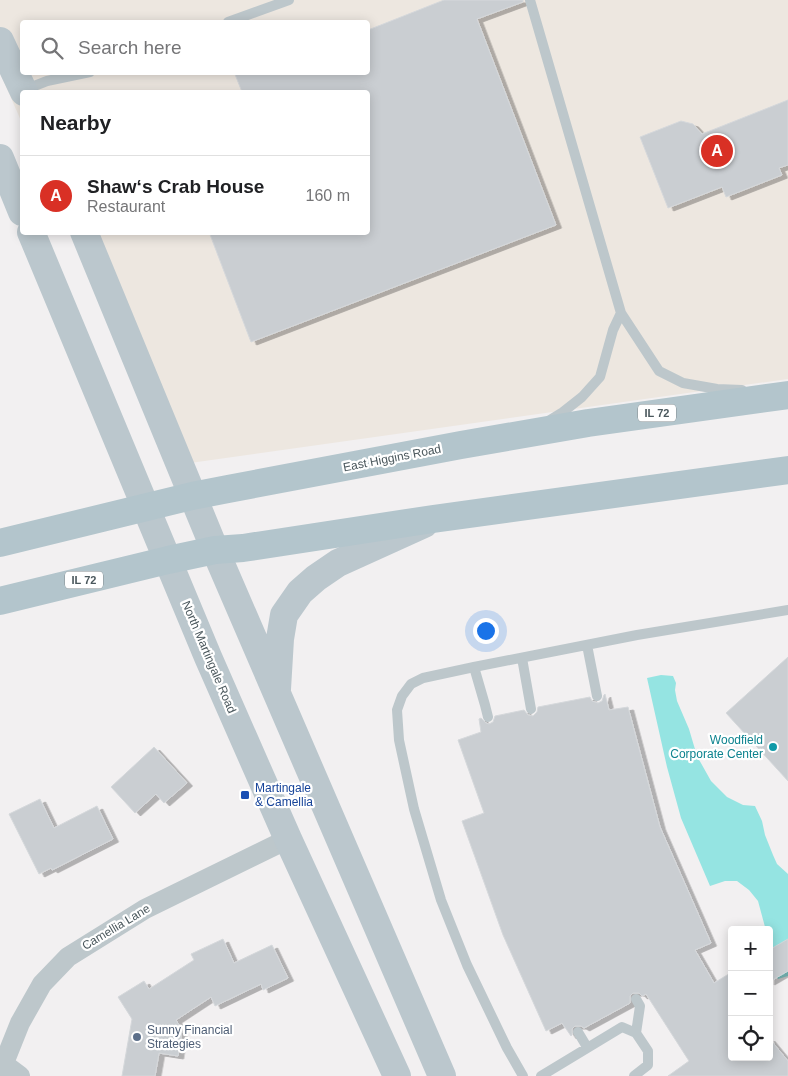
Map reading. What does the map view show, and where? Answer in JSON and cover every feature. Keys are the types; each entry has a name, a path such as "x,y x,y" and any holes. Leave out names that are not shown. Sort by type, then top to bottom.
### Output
{"main road":[{"name":"East Higgins Road","path":"0,543 192,496 460,445 615,419 788,394"},
{"name":"IL 72","path":"0,601 215,550 243,548 788,470"}],"street":[{"path":"0,41 23,90"},
{"path":"0,158 20,207"},
{"name":"North Martingale Road","path":"32,235 145,508 288,839 397,1076"},
{"path":"85,235 192,496 442,1076"},
{"path":"277,693 280,639 284,615 300,592 338,563 433,520"},
{"name":"Camellia Lane","path":"1,1066 20,1023 42,984 68,957 145,908 288,839"},
{"path":"1,1066 20,1076"}],"lane":[{"path":"234,20 289,0"},
{"path":"530,0 621,313 659,371 683,384 718,389 788,394"},
{"path":"28,90 47,81 76,75"},
{"path":"526,434 564,412 582,397 600,377 613,330 621,313"},
{"path":"523,1076 507,1048 467,965 442,900 414,809 399,740 397,710 402,696 411,684 423,678 637,635 788,610"},
{"path":"587,645 597,696"},
{"path":"522,658 531,708"},
{"path":"474,667 488,717"},
{"path":"636,999 640,1006 636,1033"},
{"path":"541,1076 622,1027 636,1033 648,1051 648,1065 634,1076"},
{"path":"578,1032 587,1048"}],"shaded area":[{"path":"0,0 788,0 788,379 176,465 73,235 370,235 370,90 20,90 20,118 0,73"}],"water":[{"path":"661,675 673,676 676,683 677,701 689,729 697,756 711,781 727,797 743,805 755,806 777,864 788,874 788,976 778,979 773,970 773,926 765,926 758,901 749,890 737,881 725,881 710,886 681,818 667,767 647,678"}],"building":[{"path":"444,0 523,0 523,2 477,19 556,225 251,342 210,235 370,235 370,90 241,90 235,75 370,75 370,29"},
{"path":"788,100 788,165 779,168 782,175 726,197 722,187 668,208 640,137 681,121 693,124 702,134"},
{"name":"Woodfield Corporate Center","path":"788,657 788,781 726,713"},
{"path":"604,695 609,710 628,707 660,827 711,943 695,950 714,983 728,974 728,1061 773,1061 773,1043 788,1061 788,1076 668,1076 689,1061 646,994 642,996 639,993 633,993 630,996 630,1003 584,1028 575,1026 572,1029 571,1036 562,1023 546,1031 503,935 462,821 484,813 458,740 481,732 479,719 481,718 489,724 493,722 495,716 524,710 528,715 533,716 537,712 538,707 590,697 592,701 598,703 602,701"},
{"path":"154,747 187,783 164,803 156,794 135,813 111,787"},
{"path":"40,799 54,828 97,806 113,839 52,870 51,868 39,874 9,814"},
{"path":"223,939 234,963 272,945 288,978 263,990 261,984 215,1006 211,997 176,1020 182,1030 178,1056 159,1053 155,1076 122,1076 132,1019 118,997 144,981 149,989 194,960 191,954"},
{"path":"788,939 788,971 773,980 773,971 773,948"}],"place":[{"name":"Shaw‘s Crab House","path":"717,151"},
{"name":"Woodfield Corporate Center","path":"773,747"},
{"name":"Martingale & Camellia","path":"245,795"},
{"name":"Sunny Financial Strategies","path":"137,1037"}]}
